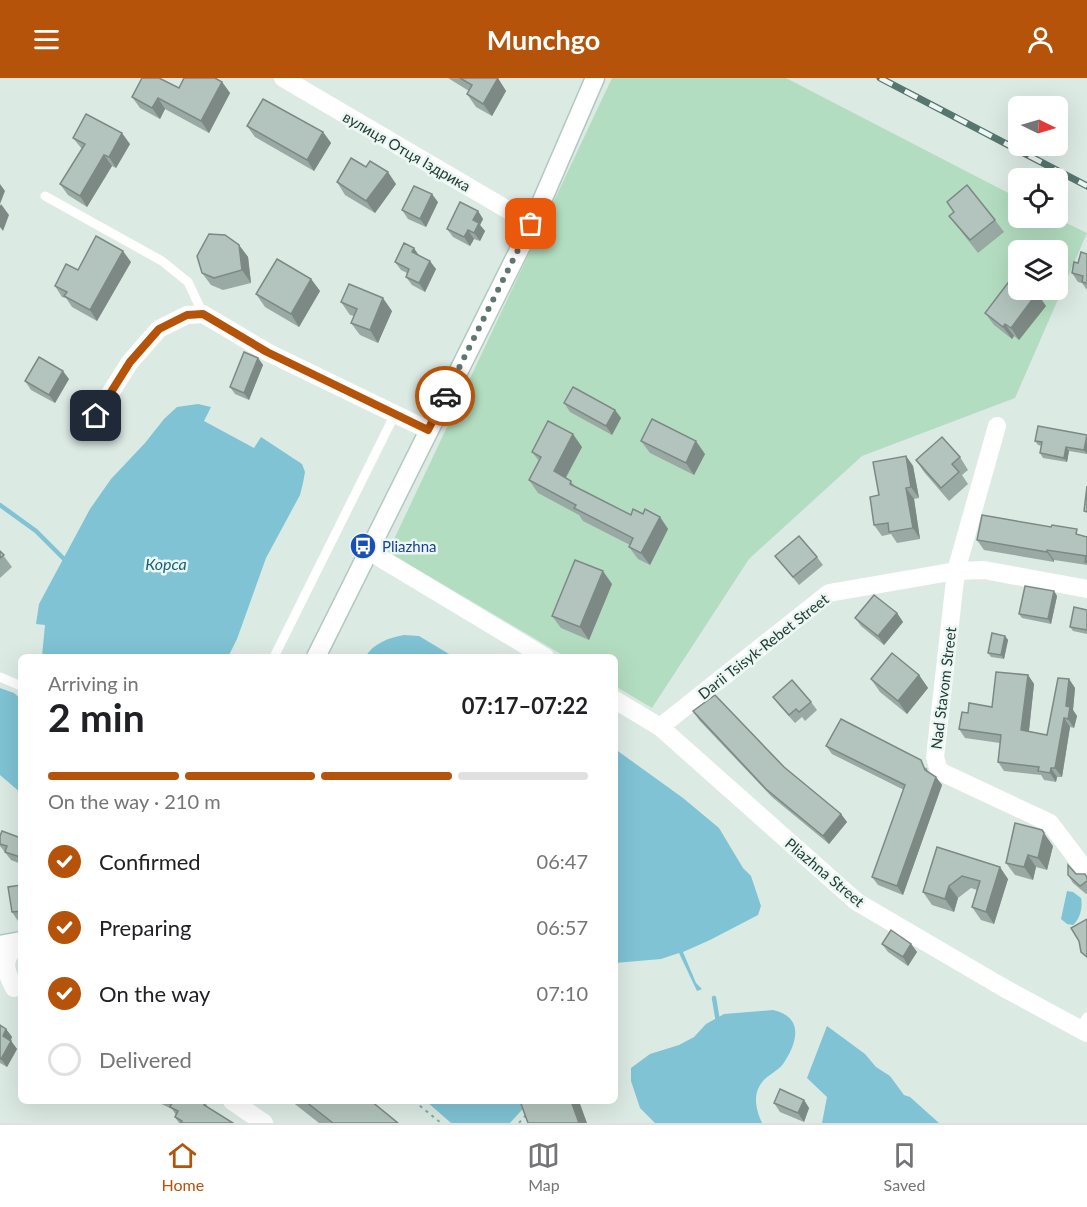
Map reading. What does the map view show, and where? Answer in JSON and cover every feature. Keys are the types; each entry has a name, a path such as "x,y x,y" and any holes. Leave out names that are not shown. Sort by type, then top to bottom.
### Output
{"street":[{"name":"вулиця Отця Іздрика","path":"283,78 531,224"},
{"path":"317,654 531,224 595,78"},
{"path":"96,416 130,362 159,329 187,315 203,314 267,352 428,430"},
{"name":"Nad Stavom Street","path":"997,426 956,571 935,757 939,771 1050,823 1087,872"},
{"path":"368,550 540,654"},
{"name":"Darii Tsisyk-Rebet Street","path":"660,727 829,592 956,571 984,570 1087,589"},
{"name":"Pliazhna Street","path":"618,702 660,727 857,902 1004,988 1085,1026"},
{"path":"0,945 18,942"},
{"path":"12,987 6,970 8,954 18,944"},
{"path":"236,1104 264,1123"}],"lane":[{"path":"45,196 162,261 188,282 203,314"},
{"path":"275,654 395,414"},
{"path":"0,677 18,685"}],"path":[{"path":"418,1104 441,1123"},
{"path":"519,1123 532,1108"}],"green space":[{"path":"612,78 786,78 1008,193 1008,228 1068,228 1068,224 1087,233 1068,277 1068,240 1008,240 1008,300 1058,300 1015,398 862,456 749,559 652,708 618,688 618,654 561,654 388,552"}],"water":[{"name":"Корса","path":"198,404 211,407 204,421 254,448 261,437 302,464 305,472 300,495 266,558 230,654 42,654 45,625 36,624 39,604 90,509 111,479 177,407"},
{"path":"404,635 419,636 449,654 368,654 382,642"},
{"path":"0,688 18,696 18,790 0,775"},
{"path":"618,751 683,798 719,828 743,868 751,876 761,906 758,915 683,952 696,983 702,989 697,991 679,953 661,959 618,963"},
{"path":"1067,891 1081,898 1080,913 1073,925 1061,919"},
{"path":"773,1010 790,1019 795,1032 792,1048 783,1064 761,1083 757,1091 756,1105 762,1123 655,1123 640,1108 631,1081 631,1068 650,1054 679,1045 694,1037 706,1024 724,1014"},
{"path":"827,1026 865,1054 876,1067 890,1076 904,1095 910,1097 939,1123 822,1123 827,1097 807,1078"},
{"path":"429,1104 527,1104 510,1123 451,1123"}],"building":[{"path":"142,78 159,78 179,88 184,78 215,78 222,82 201,121 158,98 152,108 132,97"},
{"path":"460,78 498,78 483,104 467,94 472,85"},
{"path":"263,99 323,132 307,160 247,126"},
{"path":"86,114 122,133 109,157 104,155 80,196 60,184 85,144 73,138"},
{"path":"351,158 366,167 370,161 388,172 366,201 337,182"},
{"path":"967,185 995,220 970,240 949,216 954,212 947,202"},
{"path":"414,186 432,194 420,219 402,210"},
{"path":"460,202 478,211 473,220 479,223 474,233 468,230 464,237 447,229"},
{"path":"209,234 225,235 239,245 242,270 214,278 202,273 197,256"},
{"path":"96,236 123,251 90,310 64,296 67,292 55,286 66,264 78,270"},
{"path":"404,243 414,248 412,252 430,261 419,283 406,277 409,269 395,262"},
{"path":"1081,252 1087,254 1087,283 1082,282 1083,276 1072,273 1074,262 1078,263"},
{"path":"277,259 311,279 291,314 256,294"},
{"path":"1008,283 1008,300 1032,300 1011,328 1005,324 1003,327 985,313"},
{"path":"349,284 383,298 370,330 351,323 357,309 341,302"},
{"path":"244,352 258,358 244,393 230,387"},
{"path":"39,357 63,371 49,395 25,381"},
{"path":"573,387 615,410 606,426 564,403"},
{"path":"652,419 696,441 686,463 641,441"},
{"path":"548,421 573,434 554,471 571,481 570,484 631,515 633,509 643,514 645,509 660,517 641,553 629,547 633,538 574,508 576,505 529,480 541,457 532,452"},
{"path":"1038,426 1087,435 1084,450 1066,447 1064,458 1040,453 1042,442 1035,441"},
{"path":"942,437 960,457 952,464 959,472 941,488 916,460"},
{"path":"906,456 911,487 906,488 913,528 889,532 888,523 874,525 870,497 879,495 873,462"},
{"path":"1087,486 1087,512 1084,511"},
{"path":"982,515 1051,527 1052,525 1077,529 1076,534 1087,537 1087,562 1085,562 1086,556 977,540"},
{"path":"799,536 817,557 793,577 775,556"},
{"path":"575,560 603,571 580,627 552,616"},
{"path":"1025,586 1054,591 1048,619 1019,614"},
{"path":"874,595 897,613 878,636 855,618"},
{"path":"1074,607 1087,610 1087,630 1070,627"},
{"path":"992,633 1005,636 1001,655 988,653"},
{"path":"892,653 919,675 898,701 871,679"},
{"path":"996,672 1028,675 1021,730 1047,735 1058,678 1069,679 1066,706 1070,707 1068,719 1064,718 1055,768 1051,768 1050,773 1038,771 1039,767 998,762 1001,735 959,729 962,712 968,713 969,703 992,707"},
{"path":"792,680 811,702 799,712 796,709 789,715 773,697"},
{"path":"715,695 784,767 841,814 823,836 766,789 693,711"},
{"path":"841,719 921,760 925,770 936,777 897,886 872,877 905,785 826,746"},
{"path":"1015,823 1042,830 1044,833 1038,858 1028,855 1024,867 1006,863"},
{"path":"2,831 18,837 18,856 5,852 7,846 0,844"},
{"path":"937,847 1000,867 986,912 972,907 980,881 962,876 949,886 945,899 923,892"},
{"path":"1068,865 1076,874 1085,874 1087,881 1080,886 1068,875"},
{"path":"18,885 18,911 12,912 8,887"},
{"path":"1087,919 1087,957 1081,952 1079,941 1071,928"},
{"path":"891,930 911,944 903,957 882,944"},
{"path":"0,1025 6,1029 3,1036 11,1041 1,1059 0,1058"},
{"path":"780,1089 804,1100 798,1113 774,1103"},
{"path":"172,1104 204,1104 233,1123 181,1123 182,1121 175,1117 178,1111 170,1107"},
{"path":"309,1104 375,1104 398,1123 333,1123"},
{"path":"521,1104 572,1104 579,1123 528,1123"}],"waterway":[{"path":"0,505 36,531 66,561"},
{"path":"714,998 718,1022"}],"railway":[{"path":"880,78 1087,186"}],"way so far":[{"path":"445,396 531,224"}],"place":[{"name":"Pliazhna","path":"363,546"}],"route":[{"path":"96,416 130,362 159,329 187,315 203,314 267,352 428,430 445,396"}]}
